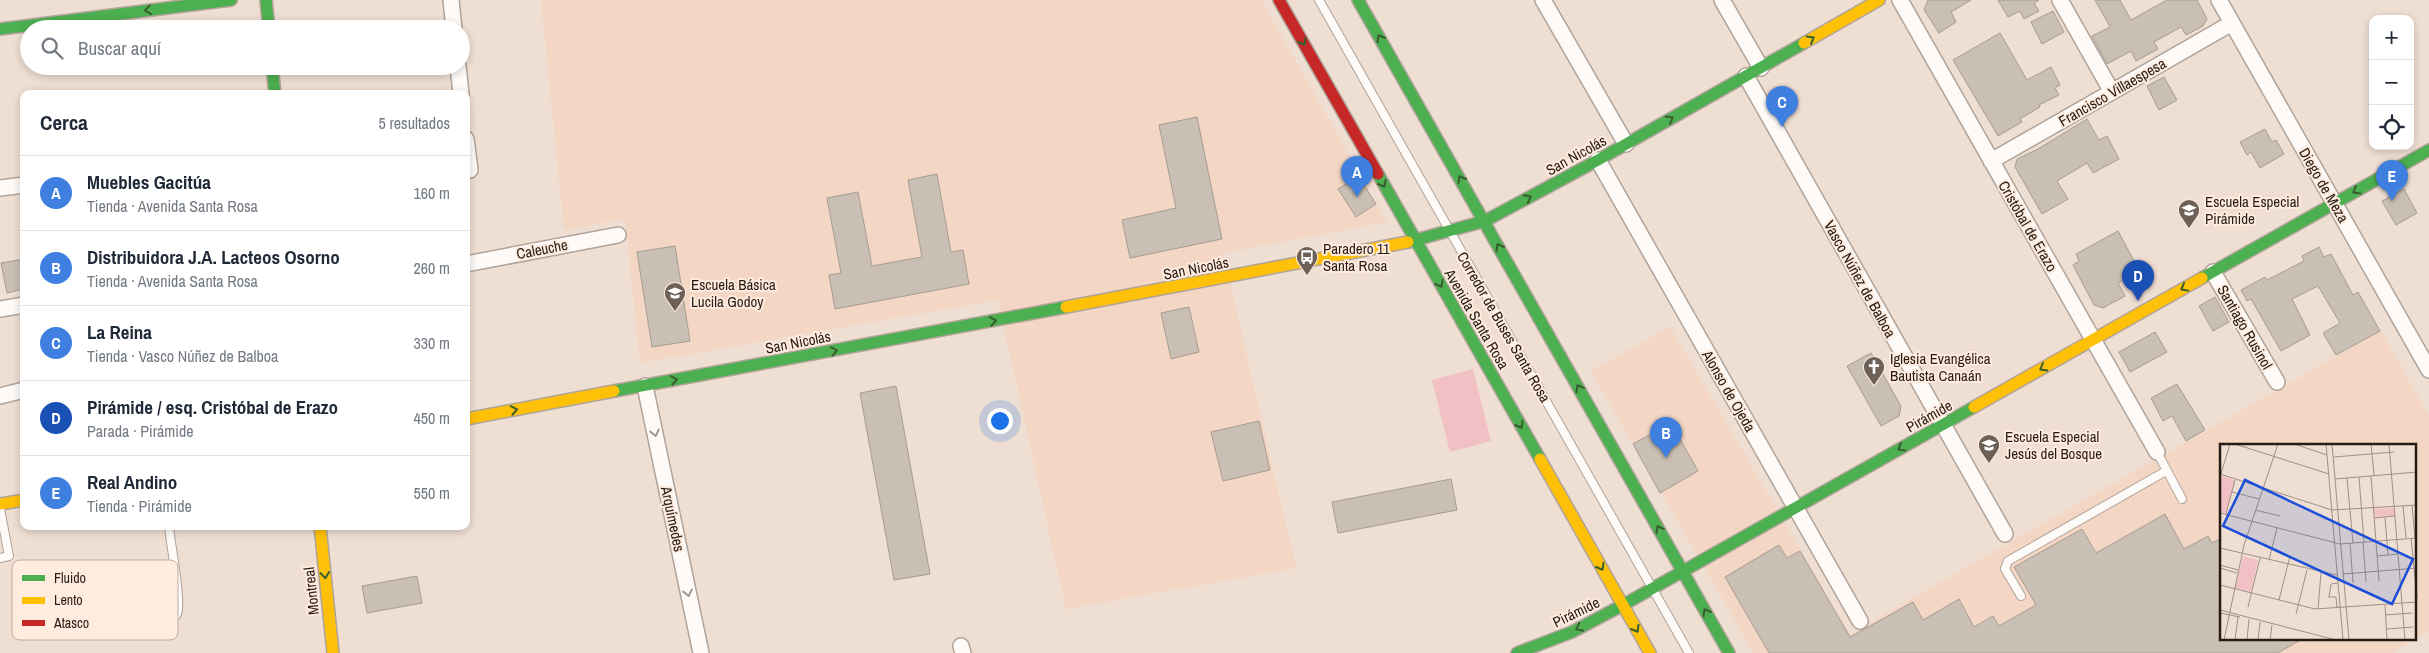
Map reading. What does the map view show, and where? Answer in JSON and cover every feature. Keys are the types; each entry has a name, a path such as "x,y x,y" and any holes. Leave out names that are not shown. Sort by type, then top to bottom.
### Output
{"street":[{"path":"66,20 231,0"},
{"path":"266,0 268,20"},
{"path":"450,0 453,20"},
{"name":"Avenida Santa Rosa","path":"1279,0 1650,653"},
{"path":"1358,0 1729,653"},
{"path":"1543,0 1626,144"},
{"path":"1722,0 1761,68"},
{"name":"San Nicolás","path":"470,418 1416,241 1450,232 1485,221 1598,160 1880,0"},
{"name":"Cristóbal de Erazo","path":"1900,0 2157,452"},
{"path":"2060,0 2112,92"},
{"name":"Diego de Meza","path":"2219,0 2429,370"},
{"name":"Francisco Villaespesa","path":"1991,161 2232,23"},
{"path":"0,28 20,26"},
{"path":"273,75 275,90"},
{"path":"459,75 461,90"},
{"name":"Vasco Núñez de Balboa","path":"1746,76 2005,534"},
{"name":"Pirámide","path":"1517,653 1572,632 1683,572 2429,150"},
{"name":"Alonso de Ojeda","path":"1598,160 1860,621"},
{"path":"0,188 20,185"},
{"name":"Caleuche","path":"470,263 618,235"},
{"name":"Santiago Rusinol","path":"2213,272 2278,382"},
{"path":"0,309 20,306"},
{"name":"Arquímedes","path":"645,386 700,653"},
{"path":"0,396 20,391"},
{"path":"0,504 20,501"},
{"name":"Montreal","path":"320,530 333,653"}],"lane":[{"name":"Corredor de Buses Santa Rosa","path":"1319,0 1689,653"},
{"path":"2157,452 2182,499"},
{"path":"2021,596 2005,569 2008,561 2166,472"},
{"path":"0,509 9,556 0,558"},
{"path":"169,530 173,560"}],"shaded area":[{"path":"541,0 1261,0 1387,222 1223,253 1296,568 1066,609 998,300 640,363 625,219 564,230"},
{"path":"1670,327 1850,634 2381,331 2429,416 2429,631 2416,639 2416,444 2220,444 2220,640 2414,640 2392,653 1754,653 1591,371"},
{"path":"1473,369 1491,441 1450,452 1432,380"}],"building":[{"path":"1928,0 1971,0 1951,12 1956,22 1939,33 1924,10"},
{"path":"1998,0 2039,0 2034,3 2039,11 2024,19 2020,11 2008,17"},
{"path":"2095,0 2120,0 2131,20 2167,0 2197,0 2207,19 2203,26 2186,35 2181,27 2154,42 2158,49 2136,61 2131,51 2107,64 2092,36 2110,27"},
{"path":"2053,11 2064,32 2042,44 2031,22"},
{"path":"2000,33 2027,80 2051,67 2060,85 2055,88 2059,95 2039,105 2040,107 2020,119 2022,122 1998,136 1953,60"},
{"path":"2164,77 2177,100 2159,110 2147,86"},
{"path":"1197,117 1222,239 1130,258 1122,220 1176,208 1159,125"},
{"path":"2087,119 2099,140 2107,136 2119,159 2093,173 2087,163 2057,181 2068,199 2042,214 2015,167 2017,159 2038,149"},
{"path":"2265,129 2272,142 2276,140 2284,154 2260,168 2251,152 2247,155 2240,142"},
{"path":"937,174 951,252 963,250 969,284 835,309 829,275 841,273 827,198 858,192 872,266 922,257 908,180"},
{"path":"1358,176 1376,204 1356,217 1338,189"},
{"path":"2404,189 2417,213 2396,225 2382,201"},
{"path":"2118,231 2140,272 2118,283 2125,296 2103,308 2094,305 2073,265 2079,261 2076,254"},
{"path":"675,246 690,341 652,347 637,252"},
{"path":"2319,247 2324,257 2331,254 2353,295 2358,292 2380,331 2336,355 2323,333 2340,323 2318,286 2292,299 2310,335 2281,351 2251,299 2247,301 2241,290 2265,277 2267,280 2304,261 2302,256"},
{"path":"20,260 20,290 7,293 1,263"},
{"path":"2215,297 2229,322 2213,331 2199,306"},
{"path":"1189,307 1199,352 1171,359 1161,313"},
{"path":"2155,332 2167,352 2130,372 2119,352"},
{"name":"Iglesia Evangélica Bautista Canaán","path":"1871,353 1901,406 1899,416 1881,426 1847,366"},
{"path":"2177,384 2205,430 2186,441 2172,416 2163,421 2151,398"},
{"path":"896,386 930,574 894,580 860,393"},
{"path":"1259,421 1270,470 1223,481 1211,432"},
{"path":"1671,423 1698,471 1660,493 1633,444"},
{"path":"1451,479 1457,510 1338,533 1332,502"},
{"path":"2165,514 2184,549 2208,536 2212,543 2220,539 2220,640 2300,640 2278,653 1769,653 1725,577 1779,545 1787,558 1800,551 1850,637 1913,602 1923,620 1959,599 1974,627 1993,616 1999,626 2036,605 2014,567 2082,529 2096,553"},
{"path":"417,576 422,603 367,613 362,586"}],"traffic: fast":[{"path":"72,20 231,0"},
{"path":"266,0 268,20"},
{"path":"1358,0 1729,653"},
{"path":"0,29 20,26"},
{"path":"1408,242 1485,221 1598,160 1804,43"},
{"path":"273,75 275,90"},
{"path":"2202,278 2429,150"},
{"path":"1378,174 1540,459"},
{"path":"614,391 1066,307"},
{"path":"1517,653 1572,632 1623,605 1974,407"}],"traffic: slow":[{"path":"1804,43 1879,0"},
{"path":"1066,307 1408,242"},
{"path":"1974,407 2202,278"},
{"path":"470,418 614,391"},
{"path":"1540,459 1650,653"},
{"path":"0,504 20,501"},
{"path":"320,530 333,653"}],"traffic: jam":[{"path":"1279,0 1378,174"}],"place":[{"name":"La Reina","path":"1782,127"},
{"name":"Muebles Gacitúa","path":"1357,197"},
{"name":"Real Andino","path":"2392,201"},
{"name":"Escuela Especial Pirámide","path":"2189,229"},
{"name":"Paradero 11 Santa Rosa","path":"1307,276"},
{"name":"Pirámide / esq. Cristóbal de Erazo","path":"2138,301"},
{"name":"Escuela Básica Lucila Godoy","path":"675,312"},
{"name":"Iglesia Evangélica Bautista Canaán","path":"1874,386"},
{"name":"Distribuidora J.A. Lacteos Osorno","path":"1666,458"},
{"name":"Escuela Especial Jesús del Bosque","path":"1989,464"}]}
